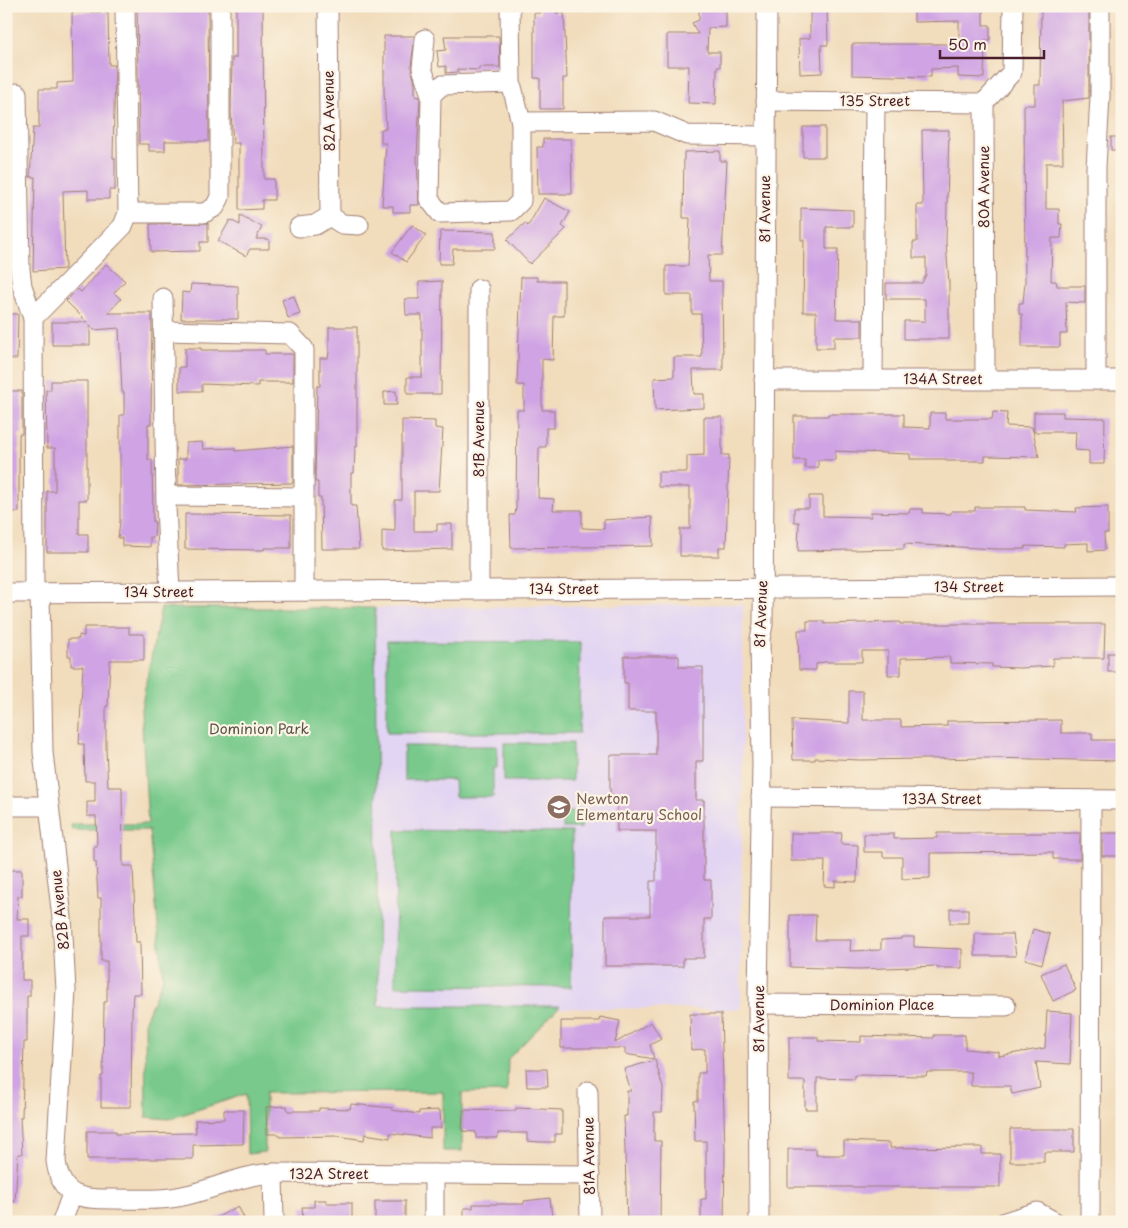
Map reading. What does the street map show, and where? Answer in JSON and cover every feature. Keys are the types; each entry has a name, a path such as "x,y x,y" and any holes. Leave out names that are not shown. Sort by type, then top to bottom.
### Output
{"street":[{"path":"33,318 123,226 128,213 125,6"},
{"path":"128,213 204,213 215,207 220,197 220,6"},
{"name":"82A Avenue","path":"328,6 330,216"},
{"path":"425,39 422,68 431,95 429,199 440,213 511,211 521,201 521,122 511,83 510,6"},
{"name":"81 Avenue","path":"759,1222 758,1004 762,798 760,638 763,625 766,6"},
{"path":"984,102 1012,72 1013,6"},
{"path":"1096,380 1096,167 1100,97 1100,6"},
{"path":"431,95 442,85 511,83"},
{"name":"82B Avenue","path":"18,93 20,269 22,286 33,318 41,726 47,806 62,918 66,990 56,1161 60,1178 72,1194"},
{"path":"873,379 875,101"},
{"name":"135 Street","path":"766,102 984,102"},
{"name":"80A Avenue","path":"984,102 986,379"},
{"path":"521,122 654,121 687,135 766,136"},
{"path":"299,227 315,225 330,216 342,224 359,225"},
{"name":"81B Avenue","path":"479,289 479,589"},
{"path":"163,298 166,496 170,592"},
{"path":"164,331 290,334 304,349 302,497 304,591"},
{"name":"134A Street","path":"764,380 1122,380"},
{"path":"166,496 302,497"},
{"name":"134 Street","path":"6,593 1122,586"},
{"name":"133A Street","path":"762,798 1122,800"},
{"path":"1090,1222 1091,800"},
{"path":"6,806 47,806"},
{"name":"Dominion Place","path":"758,1004 1006,1006"},
{"name":"81A Avenue","path":"588,1091 590,1222"},
{"path":"273,1174 274,1222"},
{"name":"132A Street","path":"72,1194 87,1199 170,1198 250,1176 273,1174 590,1174"},
{"path":"434,1174 434,1222"},
{"path":"62,1222 72,1194"},
{"path":"1005,1222 1037,1212 1055,1222"}],"shaded area":[{"name":"Newton Elementary School","path":"743,604 741,1009 378,1007 375,608"}],"green space":[{"name":"Dominion Park","path":"161,608 375,608 378,1006 560,1006 508,1059 507,1092 462,1093 462,1151 443,1151 443,1092 265,1093 265,1152 247,1154 246,1094 169,1119 146,1117 145,1020 163,978 149,830 72,830 71,824 148,824 141,709"},
{"path":"387,641 580,642 579,733 387,733"},
{"path":"504,743 572,743 572,781 504,781"},
{"path":"404,746 497,746 497,768 493,768 493,797 455,797 454,780 404,780"},
{"path":"563,812 581,812 581,828 563,828"},
{"path":"396,830 572,832 571,987 395,986"}],"building":[{"path":"137,6 208,6 209,141 165,141 165,151 149,151 149,144 139,144"},
{"path":"236,6 263,6 264,179 274,179 274,200 262,200 262,209 239,210 239,143 233,143 231,112 232,58 236,58"},
{"path":"540,6 556,6 556,13 564,13 567,78 563,78 563,109 540,109 540,78 534,78 534,13 540,13"},
{"path":"699,6 726,6 726,27 708,28 707,52 720,52 720,67 717,67 716,104 688,103 689,66 667,66 667,34 698,34 692,23 699,20"},
{"path":"810,6 827,6 828,45 821,45 822,73 800,74 799,39 810,38"},
{"path":"914,6 983,9 983,25 990,25 990,40 985,40 984,78 958,77 958,68 931,69 931,77 852,75 852,44 959,44 959,21 914,22"},
{"path":"1041,6 1089,6 1089,98 1062,101 1063,163 1046,163 1046,209 1059,209 1059,224 1062,224 1061,238 1052,238 1051,281 1056,281 1057,286 1085,286 1085,303 1066,302 1067,334 1060,334 1060,347 1022,347 1022,314 1019,314 1019,303 1023,303 1025,282 1024,105 1035,105 1035,85 1040,85"},
{"path":"72,12 108,12 109,65 115,65 113,158 115,158 115,190 109,190 109,199 88,199 88,190 63,191 65,269 33,271 35,177 30,177 33,128 39,128 39,89 57,89 57,83 73,82"},
{"path":"384,36 415,36 411,67 415,83 415,96 420,97 417,158 419,205 410,205 410,212 393,212 393,206 382,206 386,143 381,143 381,129 386,129"},
{"path":"444,36 499,36 500,67 479,67 479,70 457,69 458,72 446,73 446,66 439,67 437,51 446,50"},
{"path":"803,127 825,127 825,157 803,157"},
{"path":"922,130 949,130 946,242 949,284 949,339 904,339 904,321 925,321 925,299 886,299 886,283 922,283 926,275 926,258 913,258 913,242 917,242 917,205 923,205"},
{"path":"1111,137 1122,137 1122,150 1111,150"},
{"path":"543,139 571,139 572,194 538,194 537,147 543,147"},
{"path":"720,151 720,161 727,161 722,255 708,255 709,281 722,281 723,370 693,370 694,394 704,394 704,408 655,410 654,378 674,377 674,357 702,357 701,314 692,314 692,295 666,295 666,266 688,266 690,218 683,218 684,152"},
{"path":"544,198 570,212 562,226 566,229 530,264 507,240 525,223 528,226"},
{"path":"801,208 853,210 853,227 826,227 826,249 838,249 836,319 862,319 862,337 834,337 834,348 816,348 816,312 803,312 804,240 801,240"},
{"path":"240,215 262,227 256,239 269,239 269,249 250,249 246,256 218,241 230,220 240,225"},
{"path":"208,223 208,242 200,242 200,251 151,252 150,224"},
{"path":"412,225 426,235 406,262 392,252"},
{"path":"440,231 495,232 495,249 453,249 452,264 439,264"},
{"path":"106,264 125,281 114,293 121,299 108,313 152,313 151,424 148,424 148,460 152,460 153,522 155,522 154,537 150,537 150,547 122,546 122,538 118,538 120,521 120,415 124,415 119,328 94,330 90,325 90,345 52,345 52,322 87,322 66,301 78,289 81,292"},
{"path":"521,277 537,277 537,281 564,281 564,316 554,316 553,360 542,359 542,410 554,410 554,428 546,428 546,447 539,447 538,498 554,499 553,510 582,510 582,528 604,529 604,520 652,517 653,546 511,548 510,515 515,515 516,508 517,410 524,410 524,385 517,385"},
{"path":"442,281 441,394 407,394 407,377 422,377 422,315 406,315 405,299 419,299 419,282"},
{"path":"191,284 238,286 238,319 181,319 182,292 190,293"},
{"path":"294,296 300,314 288,318 282,300"},
{"path":"6,314 18,314 17,359 6,359"},
{"path":"329,327 357,327 357,447 355,447 354,473 351,473 351,506 356,506 359,549 322,549 321,498 318,498 318,482 315,482 317,386 320,386 320,358 328,358"},
{"path":"185,348 201,348 201,350 265,350 265,354 293,354 293,382 258,382 258,386 202,384 202,391 179,391 179,367 185,367"},
{"path":"51,381 87,381 87,500 79,500 79,534 88,534 88,552 47,552 47,491 55,491 55,448 47,448 46,390 51,390"},
{"path":"6,391 22,391 22,434 19,434 19,512 6,512"},
{"path":"396,391 397,405 384,405 384,392"},
{"path":"993,412 1007,413 1006,426 1032,427 1039,457 985,456 985,461 946,461 946,459 910,459 910,454 835,451 835,460 818,460 818,468 805,468 805,460 794,460 794,416 904,414 904,427 930,428 930,413 945,413 945,419 992,419"},
{"path":"1034,412 1063,412 1063,417 1105,418 1104,464 1089,464 1089,451 1075,450 1076,432 1034,432"},
{"path":"704,417 722,417 722,455 729,455 726,547 719,547 719,556 680,556 680,529 690,529 690,487 658,487 658,472 687,472 687,456 704,455"},
{"path":"402,420 435,421 435,428 443,429 439,491 414,491 414,531 437,531 437,524 452,524 452,549 382,551 382,530 395,531 395,500 402,500"},
{"path":"202,442 203,449 235,448 235,451 293,446 293,483 178,485 178,459 186,459 186,443"},
{"path":"809,496 823,496 823,516 871,517 871,512 909,513 910,509 923,509 923,513 951,514 951,511 975,511 975,507 1025,507 1025,510 1077,512 1076,508 1108,507 1108,533 1104,533 1105,550 1088,551 1088,543 1064,544 1064,547 1025,546 1025,549 904,544 904,549 798,551 799,522 794,522 794,508 809,508"},
{"path":"185,514 291,515 291,548 264,548 264,550 185,549"},
{"path":"807,621 824,621 824,624 900,622 900,624 1105,624 1104,658 1053,658 1053,666 1020,668 992,667 992,664 950,663 950,657 901,658 901,675 888,675 888,651 862,651 862,662 824,662 816,664 816,670 799,670 798,630 807,630"},
{"path":"84,627 129,627 129,634 144,634 144,660 110,660 108,706 106,706 108,787 122,787 123,866 133,866 136,942 140,942 141,994 133,994 132,1012 131,1107 101,1107 104,1002 107,1002 107,961 101,961 101,898 98,898 96,862 94,862 94,846 97,846 96,816 87,816 87,802 95,802 95,781 85,781 84,744 79,744 83,666 71,666 71,656 68,656 68,639 79,639 79,635 84,636"},
{"path":"1108,653 1121,653 1121,672 1108,672"},
{"path":"624,656 679,656 679,667 703,667 703,761 696,761 696,800 704,800 704,880 711,880 711,919 704,919 704,958 683,958 683,966 605,966 605,916 650,916 650,881 656,881 656,831 617,831 617,796 610,796 610,755 656,755 656,711 628,711 628,683 624,683"},
{"path":"849,691 863,691 863,720 901,720 901,727 947,726 947,721 1061,720 1061,733 1092,733 1092,740 1122,740 1122,761 988,758 860,760 815,758 815,760 793,760 792,720 849,723"},
{"path":"791,833 842,833 841,844 858,845 857,882 835,881 835,887 824,886 825,861 791,861"},
{"path":"937,833 1080,833 1080,859 1053,859 1053,852 930,853 930,878 902,879 902,857 883,857 883,852 864,852 864,834 894,834 894,839 937,838"},
{"path":"1102,833 1122,833 1122,856 1102,856"},
{"path":"6,870 22,870 22,896 18,896 17,919 29,919 29,936 22,936 22,980 30,980 30,996 27,996 27,1042 24,1042 22,1117 20,1117 22,1154 18,1154 15,1202 6,1201"},
{"path":"950,909 968,909 968,923 950,923"},
{"path":"790,915 816,915 815,940 851,940 850,951 881,950 881,940 901,939 901,937 914,937 914,947 962,949 962,968 937,968 937,966 860,969 790,967"},
{"path":"1033,929 1050,934 1042,964 1025,959"},
{"path":"975,934 1013,934 1016,956 975,956"},
{"path":"1064,964 1076,990 1053,1001 1041,974"},
{"path":"1047,1011 1072,1013 1070,1064 1036,1062 1040,1088 1012,1094 1010,1086 971,1086 971,1072 927,1072 926,1076 855,1075 855,1079 817,1078 817,1109 805,1109 805,1081 789,1081 789,1037 818,1037 818,1041 861,1042 861,1036 934,1038 934,1035 965,1035 965,1049 999,1052 999,1056 1045,1048"},
{"path":"690,1014 721,1014 725,1150 724,1222 701,1222 701,1199 706,1199 706,1141 695,1141 694,1101 698,1101 698,1073 705,1073 705,1049 691,1050"},
{"path":"600,1017 620,1021 615,1043 651,1022 661,1039 650,1045 654,1059 625,1054 625,1048 561,1048 561,1021 599,1021"},
{"path":"655,1060 663,1088 662,1112 654,1112 654,1141 661,1141 660,1222 627,1222 624,1116 627,1116 627,1091 631,1091 624,1069"},
{"path":"526,1069 547,1069 548,1087 527,1087"},
{"path":"351,1104 393,1108 392,1110 419,1114 419,1111 440,1110 441,1128 430,1128 430,1138 390,1133 390,1138 365,1134 364,1140 338,1136 279,1137 279,1134 267,1134 266,1107 287,1106 288,1111 319,1111 319,1108 350,1109"},
{"path":"516,1108 562,1110 562,1134 555,1134 555,1142 540,1142 527,1141 527,1133 498,1133 498,1138 476,1138 476,1132 462,1131 463,1110 516,1111"},
{"path":"224,1110 244,1110 243,1144 193,1145 193,1159 87,1159 87,1131 116,1131 116,1134 196,1133 195,1120 224,1119"},
{"path":"1010,1129 1074,1129 1074,1152 1044,1152 1044,1162 1010,1162"},
{"path":"844,1141 890,1143 890,1148 982,1147 982,1154 1000,1154 1000,1187 788,1187 788,1149 816,1149 816,1155 844,1155"},
{"path":"550,1198 552,1218 518,1222 464,1222 464,1208 473,1208 473,1204 524,1204 524,1201"},
{"path":"314,1200 326,1200 326,1203 352,1203 352,1222 303,1222 302,1207 314,1207"},
{"path":"375,1201 405,1201 405,1219 375,1219"},
{"path":"238,1206 246,1222 209,1222"}],"place":[{"name":"Newton Elementary School","path":"559,807"}]}
